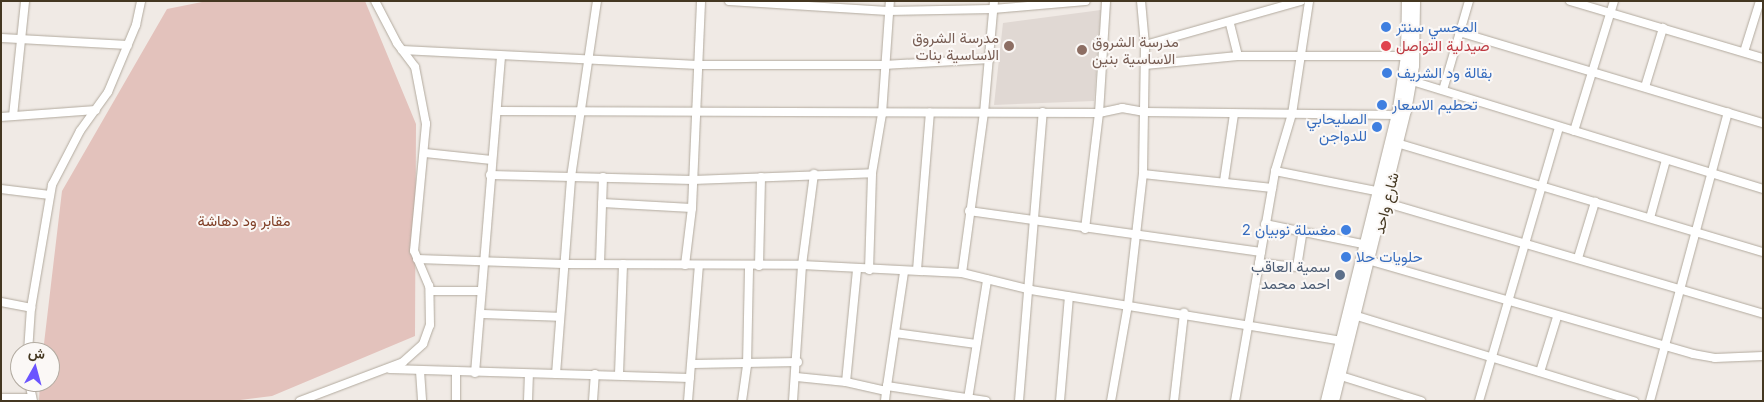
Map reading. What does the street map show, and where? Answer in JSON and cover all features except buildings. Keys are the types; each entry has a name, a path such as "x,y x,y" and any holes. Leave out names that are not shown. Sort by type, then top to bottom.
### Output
{"street":[{"path":"13,116 25,1"},
{"path":"29,342 31,308 50,195 80,131 108,92 128,45 141,1"},
{"path":"300,401 388,369 412,355 428,336 430,290 417,259 414,241 427,125 415,67 402,50 375,1"},
{"path":"556,374 571,177 597,1"},
{"path":"685,265 692,208 698,114 701,1"},
{"path":"729,1 888,11 1084,1"},
{"path":"869,270 872,173 882,114 890,1"},
{"path":"1085,229 1099,113 1106,1"},
{"path":"1111,401 1128,305 1143,174 1145,112 1142,92 1145,45 1141,1"},
{"path":"1145,45 1230,24 1301,1"},
{"path":"1235,401 1275,171 1292,114 1298,56 1309,1"},
{"name":"شارع واحد","path":"1326,401 1342,341 1357,316 1371,261 1406,56 1408,1"},
{"name":"شارع واحد","path":"1334,401 1341,376 1367,245 1400,144 1412,81 1415,1"},
{"path":"1442,90 1469,1"},
{"path":"1570,1 1763,58"},
{"path":"1574,131 1614,1"},
{"path":"1744,52 1760,1"},
{"path":"962,273 984,113 993,5"},
{"path":"1230,24 1238,56"},
{"path":"1645,87 1663,28"},
{"path":"1459,32 1763,123"},
{"path":"1,38 128,45"},
{"path":"402,50 589,61 698,65 884,65 990,59"},
{"path":"474,372 502,56"},
{"path":"1145,65 1238,56 1406,56"},
{"path":"1412,81 1763,189"},
{"path":"497,111 698,114 1099,113 1122,108 1145,112 1397,115"},
{"path":"1,117 96,110"},
{"path":"1019,401 1031,290 1034,223 1043,112"},
{"path":"1650,401 1694,231 1728,112"},
{"path":"916,270 930,113"},
{"path":"1224,181 1234,114"},
{"path":"1478,401 1558,127"},
{"path":"1400,144 1763,252"},
{"path":"425,153 492,160"},
{"path":"1650,218 1666,160"},
{"path":"1275,171 1383,197 1523,242 1763,314"},
{"path":"490,175 693,180 872,173"},
{"path":"793,401 798,362 802,265 814,174"},
{"path":"1143,174 1224,181 1272,188"},
{"path":"600,264 603,177"},
{"path":"759,266 761,177"},
{"path":"1,189 50,195"},
{"path":"1578,258 1595,202"},
{"path":"602,203 692,208"},
{"path":"969,212 1034,223 1261,252"},
{"path":"1265,224 1367,245"},
{"path":"1259,263 1297,267 1303,231"},
{"path":"417,259 563,264 802,265 857,270 904,272 916,270 962,273 1031,290 1184,313 1342,341"},
{"path":"1371,261 1663,347 1715,358 1763,356"},
{"path":"619,374 623,264"},
{"path":"688,401 693,364 699,265"},
{"path":"742,401 747,365 749,266"},
{"path":"846,382 857,270"},
{"path":"885,401 904,272"},
{"path":"968,399 987,280"},
{"path":"430,290 481,291"},
{"path":"1060,401 1070,296"},
{"path":"1,302 31,308"},
{"path":"1174,401 1184,313"},
{"path":"480,314 560,318"},
{"path":"1357,316 1634,401"},
{"path":"1540,372 1557,317"},
{"path":"895,333 976,344"},
{"path":"693,364 747,365 798,362"},
{"path":"388,369 529,374 619,374 690,378"},
{"path":"420,371 422,401"},
{"path":"456,372 456,401"},
{"path":"528,401 529,374"},
{"path":"593,401 595,374"},
{"path":"1341,376 1421,401"},
{"path":"797,377 986,401"},
{"path":"1,398 32,399"}],"shaded area":[{"path":"1101,10 1094,101 994,105 1003,23"}],"green space":[{"name":"مقابر ود دهاشة","path":"207,1 365,1 416,124 415,336 272,396 232,401 39,401 39,392 60,392 60,342 44,342 62,191 167,9"}],"place":[{"name":"المحسي سنتر","path":"1386,27"},
{"name":"مدرسة الشروق الاساسية بنات","path":"1009,46"},
{"name":"صيدلية التواصل","path":"1386,46"},
{"name":"مدرسة الشروق الاساسية بنين","path":"1082,50"},
{"name":"بقالة ود الشريف","path":"1387,73"},
{"name":"تحطيم الاسعار","path":"1382,105"},
{"name":"الصليحابي للدواجن","path":"1377,127"},
{"name":"مغسلة نوبيان 2","path":"1346,230"},
{"name":"حلويات حلا","path":"1346,257"},
{"name":"سمية العاقب احمد محمد","path":"1340,275"}]}
